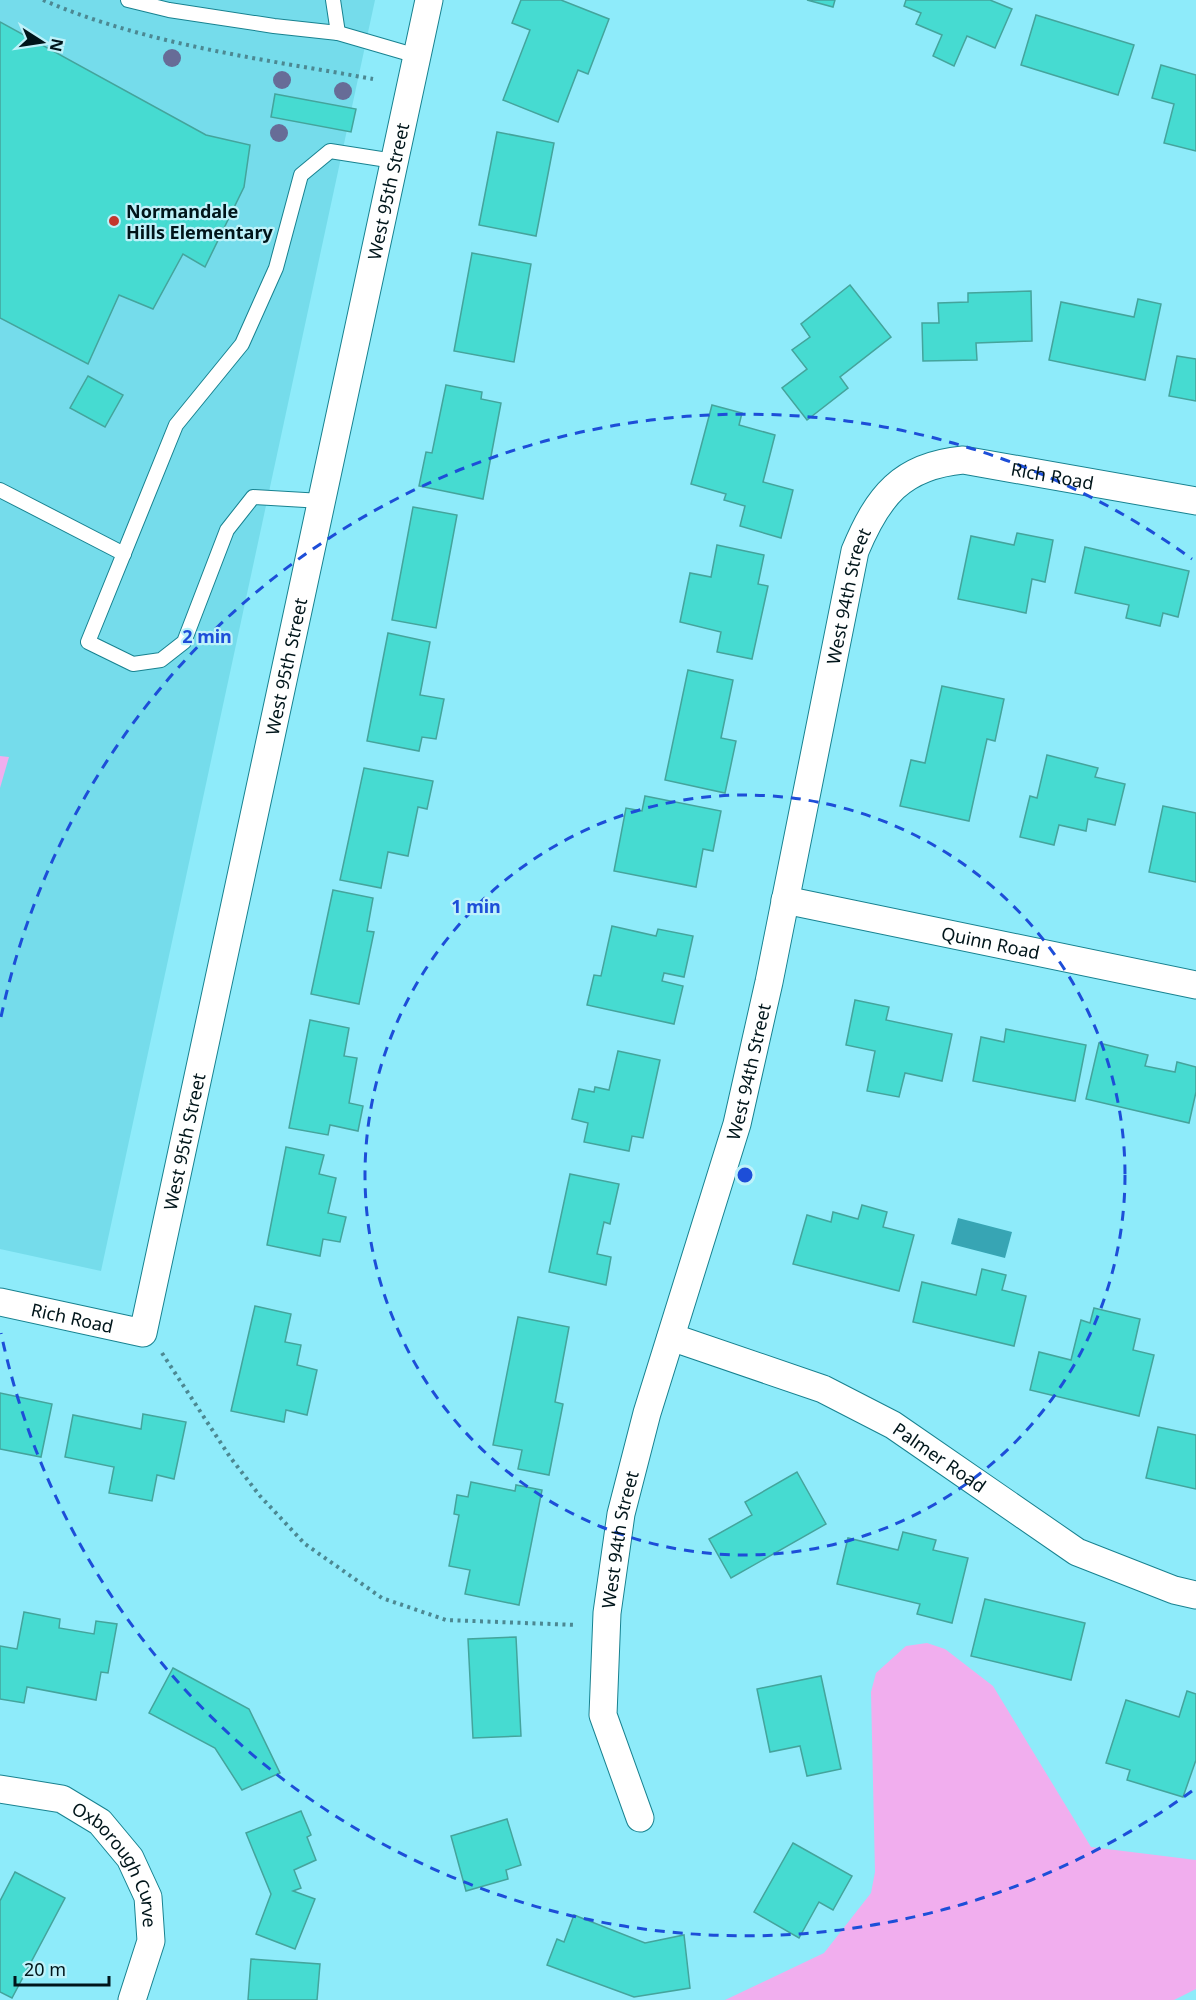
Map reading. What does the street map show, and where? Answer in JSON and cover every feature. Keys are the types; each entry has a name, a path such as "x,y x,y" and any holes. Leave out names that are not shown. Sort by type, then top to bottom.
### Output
{"street":[{"name":"West 95th Street","path":"143,1329 429,0"},
{"name":"Rich Road","path":"910,475 935,463 963,460 1196,501"},
{"name":"West 94th Street","path":"640,1818 603,1715 606,1628 621,1514 647,1413 737,1124 785,900 855,551 867,522 885,496 910,475"},
{"name":"Quinn Road","path":"785,900 1196,985"},
{"name":"Rich Road","path":"0,1302 143,1329"},
{"name":"Palmer Road","path":"671,1336 823,1389 894,1425 1077,1552 1174,1590 1196,1594"},
{"name":"Oxborough Curve","path":"0,1789 62,1799 100,1822 130,1858 148,1897 151,1941 132,2000"}],"lane":[{"path":"128,0 169,10 274,27 338,33 417,56"},
{"path":"333,0 338,33"},
{"path":"322,501 253,497 227,530 184,642 161,660 133,664 88,642 176,425 242,344 276,268 301,175 330,151 394,161"},
{"path":"0,490 124,554"}],"path":[{"path":"43,0 78,15 150,36 374,79"},
{"path":"143,1329 230,1457 260,1496 305,1544 382,1598 446,1620 525,1622 606,1628"}],"shaded area":[{"path":"0,0 375,0 101,1271 0,1249"},
{"path":"0,756 9,757 0,788"},
{"path":"958,1218 1012,1232 1005,1258 951,1244"},
{"path":"927,1643 945,1649 993,1686 1091,1847 1196,1860 1196,1989 1174,2000 725,2000 824,1953 871,1893 875,1872 871,1692 876,1673 906,1646"}],"building":[{"path":"521,0 561,0 609,19 588,74 578,70 558,122 503,100 530,30 512,23"},
{"path":"807,0 835,0 833,7"},
{"path":"906,0 990,0 1012,9 995,48 967,36 954,66 933,56 942,35 916,24 921,13 904,6"},
{"path":"1036,15 1134,45 1118,95 1021,65"},
{"name":"Normandale Hills Elementary","path":"0,22 206,135 250,145 244,187 205,267 183,254 153,309 119,295 88,364 0,318"},
{"path":"1161,65 1196,75 1196,151 1164,143 1174,104 1152,98"},
{"path":"275,94 356,109 351,132 271,117"},
{"path":"497,132 554,143 536,236 479,225"},
{"path":"472,253 531,264 514,362 454,351"},
{"path":"850,285 891,337 840,377 848,388 807,420 782,388 807,369 792,350 810,337 801,324"},
{"path":"1031,291 1032,341 976,343 977,360 923,361 922,323 939,323 938,303 968,302 968,293"},
{"path":"1138,299 1161,304 1145,380 1049,360 1061,302 1134,317"},
{"path":"1177,356 1196,359 1196,401 1169,396"},
{"path":"88,376 123,395 105,427 70,408"},
{"path":"446,385 482,392 481,399 501,403 483,499 419,486 426,452 432,453"},
{"path":"712,405 742,413 739,425 775,435 763,482 793,490 781,538 740,526 745,506 724,500 726,494 691,484"},
{"path":"413,507 457,515 436,628 392,620"},
{"path":"1017,533 1053,540 1045,582 1032,579 1026,613 958,599 971,536 1014,545"},
{"path":"717,545 764,555 758,584 768,586 752,659 717,652 721,632 680,622 690,573 711,577"},
{"path":"1085,547 1189,571 1178,617 1163,613 1160,626 1126,618 1129,605 1075,593"},
{"path":"388,633 430,642 420,695 444,699 436,739 422,737 419,751 367,741"},
{"path":"688,670 733,680 721,738 736,741 725,793 665,780"},
{"path":"942,686 1004,699 995,741 987,739 969,821 900,806 911,760 925,763"},
{"path":"1047,755 1098,768 1095,777 1125,784 1115,825 1088,819 1086,831 1059,825 1054,845 1020,837 1030,796 1037,798"},
{"path":"364,768 433,781 427,809 418,807 408,856 388,852 381,888 340,880"},
{"path":"645,796 721,811 713,851 703,849 696,887 614,871 626,808 642,811"},
{"path":"1163,806 1196,813 1196,882 1149,872"},
{"path":"333,890 373,898 367,931 374,932 359,1004 311,994"},
{"path":"612,926 656,936 658,929 693,936 684,977 664,973 662,981 683,986 674,1024 587,1005 594,975 601,976"},
{"path":"855,1000 889,1007 886,1020 952,1034 942,1081 905,1073 899,1097 867,1091 875,1051 846,1045"},
{"path":"310,1020 349,1028 344,1056 357,1058 349,1103 363,1106 358,1131 330,1125 328,1135 289,1128"},
{"path":"1006,1029 1086,1045 1075,1101 973,1081 981,1037 1004,1042"},
{"path":"1099,1043 1148,1055 1145,1066 1175,1072 1177,1062 1196,1067 1196,1092 1189,1123 1086,1099"},
{"path":"618,1051 660,1060 643,1138 632,1136 629,1151 584,1142 588,1123 572,1119 579,1089 594,1092 595,1087 609,1090"},
{"path":"286,1147 324,1155 319,1174 336,1178 328,1213 346,1217 340,1242 323,1239 320,1256 267,1245"},
{"path":"570,1174 619,1184 610,1224 604,1222 597,1254 611,1257 606,1285 549,1272"},
{"path":"862,1205 887,1212 883,1227 914,1235 899,1291 793,1264 807,1215 831,1222 833,1212 858,1219"},
{"path":"982,1269 1006,1275 1002,1290 1026,1296 1014,1346 913,1322 922,1282 976,1295"},
{"path":"255,1306 291,1314 285,1342 301,1345 297,1365 317,1370 307,1415 286,1410 284,1422 231,1411"},
{"path":"1094,1308 1140,1319 1133,1350 1154,1355 1139,1416 1030,1390 1039,1352 1071,1360 1081,1320 1090,1323"},
{"path":"518,1317 569,1327 555,1402 563,1404 549,1475 518,1469 522,1450 493,1445"},
{"path":"0,1393 52,1404 41,1457 0,1449"},
{"path":"143,1414 186,1422 174,1479 157,1475 152,1501 109,1493 114,1467 65,1457 73,1415 141,1429"},
{"path":"1158,1427 1196,1435 1196,1489 1146,1478"},
{"path":"797,1472 826,1524 731,1578 709,1539 752,1515 745,1502"},
{"path":"471,1482 515,1491 516,1485 542,1490 519,1605 465,1594 470,1570 449,1566 459,1515 454,1514 457,1495 468,1497"},
{"path":"903,1532 936,1540 933,1550 968,1558 952,1623 917,1614 920,1604 837,1584 848,1538 898,1550"},
{"path":"985,1599 1085,1623 1071,1680 971,1656"},
{"path":"24,1612 60,1619 59,1628 94,1634 96,1621 117,1624 108,1673 101,1672 96,1700 27,1687 24,1703 0,1699 0,1646 17,1649"},
{"path":"516,1637 521,1736 473,1738 468,1639"},
{"path":"173,1668 249,1709 280,1773 242,1790 215,1748 149,1713"},
{"path":"821,1676 841,1769 807,1776 800,1746 770,1752 757,1689"},
{"path":"1187,1691 1196,1694 1196,1760 1183,1797 1127,1780 1130,1770 1106,1763 1126,1700 1179,1717"},
{"path":"301,1811 311,1835 307,1837 316,1860 294,1870 301,1888 293,1891 315,1899 295,1949 256,1934 271,1894 246,1833"},
{"path":"507,1819 521,1865 506,1870 508,1879 466,1891 451,1836"},
{"path":"793,1843 852,1876 833,1910 819,1902 799,1938 754,1912"},
{"path":"15,1872 65,1898 12,1998 0,1992 0,1901"},
{"path":"574,1915 645,1943 684,1935 690,1988 634,1997 547,1965 557,1939 564,1942"},
{"path":"251,1959 320,1964 317,2000 248,2000"}],"place":[{"name":"Normandale Hills Elementary","path":"114,221"}]}
